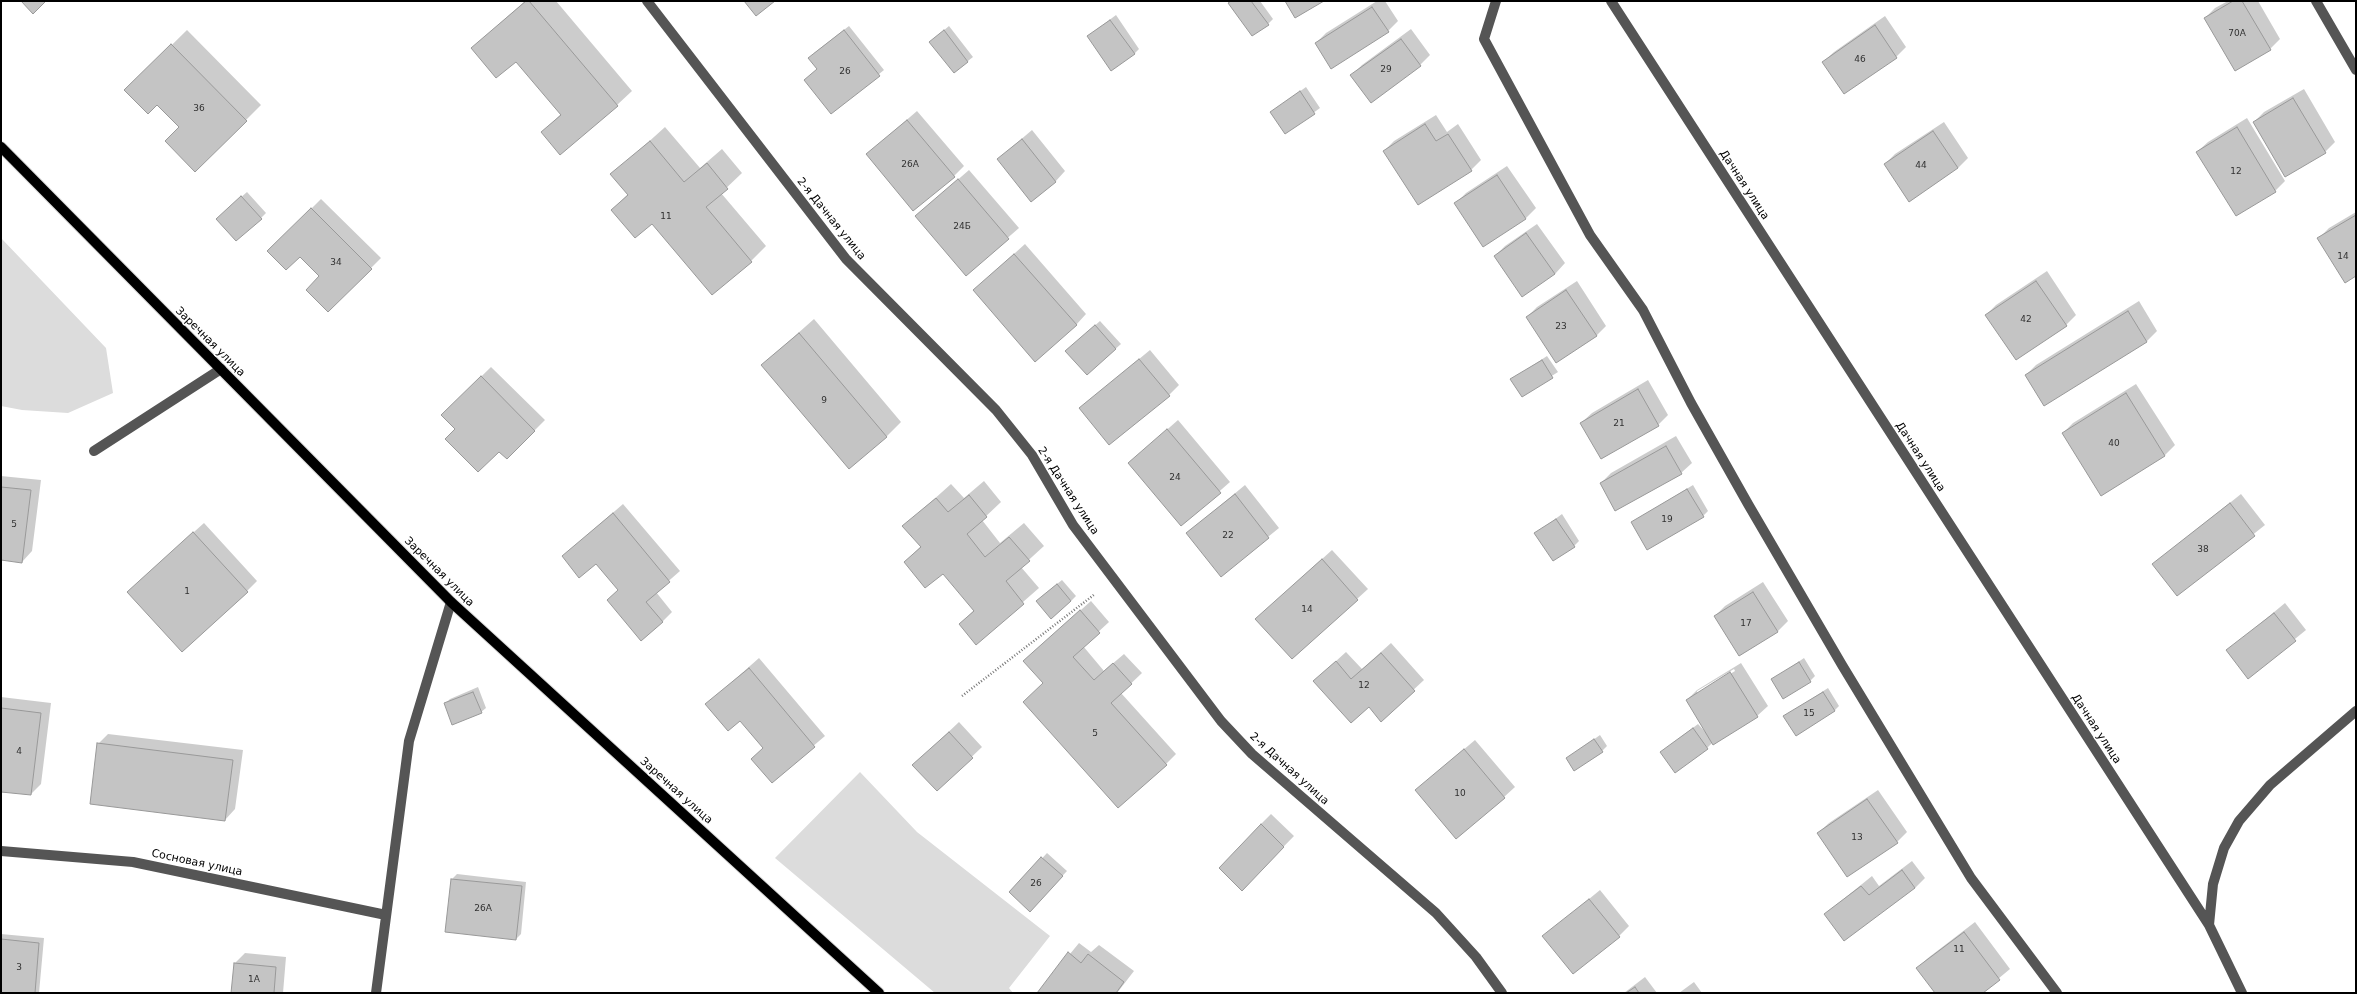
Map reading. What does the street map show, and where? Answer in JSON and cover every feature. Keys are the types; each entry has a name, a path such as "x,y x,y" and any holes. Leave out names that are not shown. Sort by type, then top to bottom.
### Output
{"main road":[{"name":"Заречная улица","path":"1,147 450,602 878,993"}],"street":[{"name":"2-я Дачная улица","path":"647,1 846,259 996,410 1032,455 1073,525 1221,721 1252,754 1436,913 1476,957 1502,993"},
{"path":"1496,1 1484,39 1590,235 1643,310 1691,403 1752,511 1842,665 1971,878 2057,993"},
{"name":"Дачная улица","path":"1611,1 2209,926 2242,993"},
{"path":"2316,1 2356,70"},
{"path":"94,451 220,369"},
{"path":"376,993 409,741 450,602"},
{"path":"2209,926 2213,884 2224,848 2240,821 2270,786 2356,711"},
{"name":"Сосновая улица","path":"1,851 133,862 386,915"}],"path":[{"path":"962,696 1114,578"}],"shaded area":[{"path":"1,238 106,348 113,393 68,413 22,410 1,406"},
{"path":"860,772 917,832 1050,936 1009,988 1013,993 935,993 775,858"}],"building":[{"path":"21,1 46,1 33,14"},
{"path":"526,1 529,1 618,106 560,155 541,132 561,115 516,62 496,78 471,48"},
{"path":"744,1 775,1 756,16"},
{"path":"1231,1 1251,1 1269,25 1252,36 1228,3"},
{"path":"1285,1 1324,1 1295,18"},
{"path":"2233,1 2242,1 2271,50 2235,71 2204,18"},
{"path":"1372,7 1389,32 1331,69 1315,43"},
{"path":"1110,20 1135,54 1111,71 1087,36"},
{"path":"1875,25 1897,58 1844,94 1822,62"},
{"path":"844,30 880,76 831,114 804,80 817,69 808,58"},
{"path":"944,30 968,62 954,73 929,42"},
{"path":"1401,39 1421,66 1371,103 1350,75"},
{"path":"171,44 247,121 195,172 165,141 179,127 157,105 148,114 124,90"},
{"path":"1300,91 1315,114 1285,134 1270,112"},
{"path":"2293,98 2326,153 2285,177 2253,122"},
{"path":"907,120 955,177 913,211 866,154"},
{"path":"1425,124 1436,141 1448,134 1472,171 1418,205 1383,151"},
{"path":"2237,127 2276,192 2236,216 2196,152"},
{"path":"1933,131 1958,168 1909,202 1884,164"},
{"path":"1022,139 1056,182 1031,202 997,159"},
{"path":"650,141 684,182 707,163 728,189 706,207 752,262 712,295 652,224 635,238 611,210 628,195 610,174"},
{"path":"1497,175 1526,219 1483,247 1454,203"},
{"path":"958,179 1009,239 966,276 915,216"},
{"path":"241,196 262,219 236,241 216,219"},
{"path":"311,208 372,269 328,312 306,290 319,276 300,257 286,270 267,251"},
{"path":"2356,215 2356,276 2345,283 2317,238"},
{"path":"1526,233 1555,274 1522,297 1494,256"},
{"path":"1014,254 1077,325 1035,362 973,290"},
{"path":"2036,281 2067,326 2016,360 1985,315"},
{"path":"1566,290 1597,336 1556,363 1526,317"},
{"path":"2128,311 2147,342 2044,406 2025,375"},
{"path":"1095,325 1116,349 1087,375 1065,351"},
{"path":"799,333 887,437 849,469 761,365"},
{"path":"1139,359 1170,396 1109,445 1079,408"},
{"path":"1542,360 1553,378 1522,397 1510,379"},
{"path":"481,376 535,431 507,459 499,452 478,472 445,439 455,429 441,415"},
{"path":"1638,389 1659,426 1601,459 1580,423"},
{"path":"2126,393 2165,456 2101,496 2062,433"},
{"path":"1167,429 1221,493 1181,526 1128,463"},
{"path":"1666,446 1682,474 1615,511 1600,483"},
{"path":"1,487 31,490 22,563 1,560"},
{"path":"1687,489 1704,517 1647,550 1631,522"},
{"path":"1235,494 1269,538 1221,577 1186,533"},
{"path":"969,495 987,517 967,534 985,557 1009,537 1030,561 1006,581 1024,604 976,645 959,624 974,611 943,574 925,588 904,562 921,547 902,526 936,498 948,512"},
{"path":"2230,503 2255,536 2177,596 2152,564"},
{"path":"613,513 670,582 646,602 663,622 641,641 607,600 618,590 596,564 579,578 562,556"},
{"path":"1556,519 1575,547 1553,561 1534,533"},
{"path":"193,532 248,592 182,652 127,592"},
{"path":"1322,559 1358,600 1292,659 1255,619"},
{"path":"1057,584 1071,601 1051,619 1036,601"},
{"path":"1753,592 1778,632 1739,656 1714,616"},
{"path":"1080,610 1100,633 1073,657 1094,680 1113,663 1132,684 1111,703 1167,765 1118,808 1023,702 1043,683 1023,661"},
{"path":"2274,613 2296,641 2248,679 2226,650"},
{"path":"1381,653 1415,691 1381,722 1369,707 1351,723 1313,681 1336,661 1351,679"},
{"path":"1799,662 1811,682 1783,699 1771,679"},
{"path":"749,668 815,747 772,783 751,759 763,748 740,721 728,731 705,704"},
{"path":"1730,672 1758,717 1713,745 1686,700"},
{"path":"473,692 482,713 452,725 444,703"},
{"path":"1823,692 1835,711 1796,736 1783,716"},
{"path":"1,708 41,713 31,795 1,792"},
{"path":"1693,728 1708,749 1675,773 1660,752"},
{"path":"949,732 973,758 937,791 912,765"},
{"path":"1594,739 1603,752 1574,771 1566,758"},
{"path":"97,743 233,760 225,821 90,804"},
{"path":"1464,749 1505,798 1456,839 1415,790"},
{"path":"1867,799 1898,843 1847,877 1817,833"},
{"path":"1261,824 1284,847 1242,891 1219,868"},
{"path":"1041,857 1063,876 1030,912 1009,892"},
{"path":"1902,870 1915,888 1844,941 1824,914 1861,886 1869,895"},
{"path":"451,879 522,886 516,940 445,932"},
{"path":"1589,899 1620,937 1573,974 1542,936"},
{"path":"1964,932 2000,980 1983,993 1935,993 1916,968"},
{"path":"1,939 39,943 35,993 1,993"},
{"path":"1068,952 1081,963 1088,954 1124,982 1116,993 1037,993"},
{"path":"234,963 276,967 274,993 231,993"},
{"path":"1635,987 1639,993 1626,993"}]}
